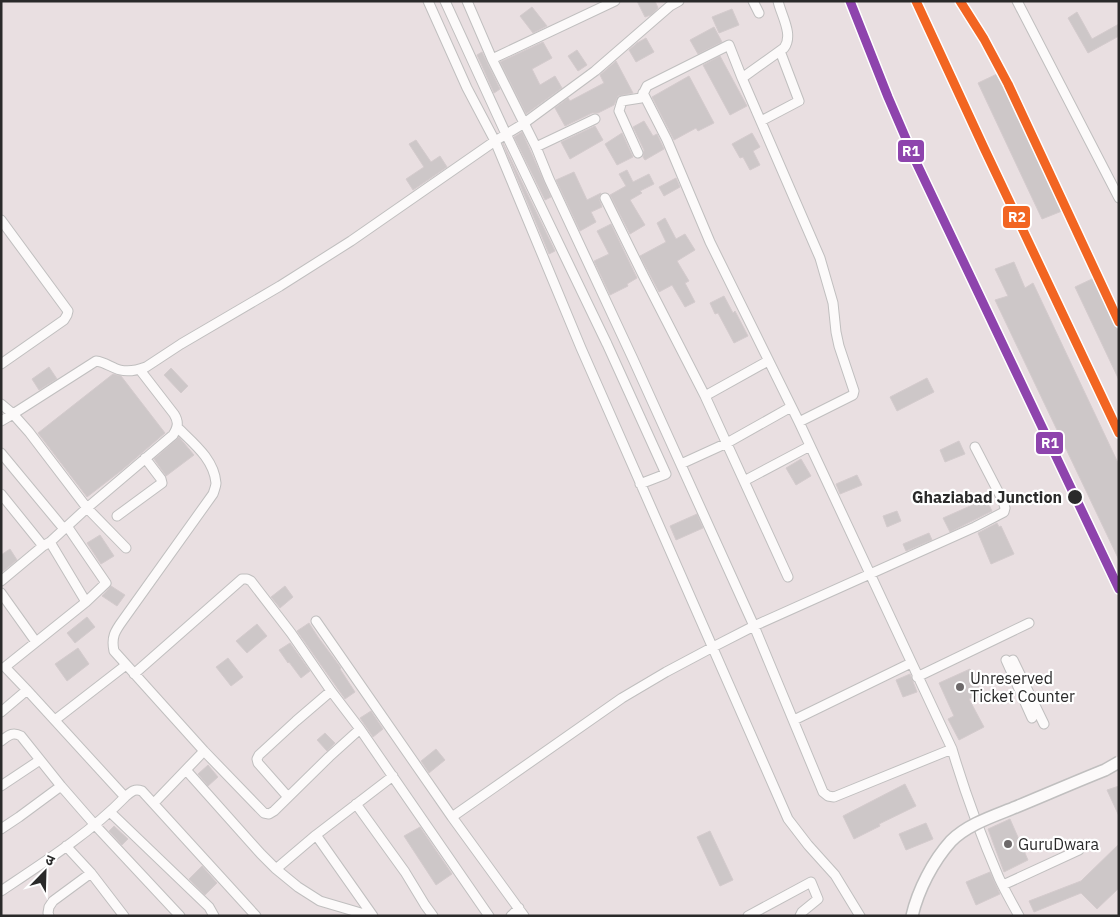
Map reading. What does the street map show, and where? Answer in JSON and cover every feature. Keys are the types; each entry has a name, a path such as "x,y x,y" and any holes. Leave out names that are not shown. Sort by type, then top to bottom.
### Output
{"street":[{"path":"428,1 467,88 495,141 584,356 788,819 835,875 860,916"},
{"path":"445,1 506,134 607,344 666,474"},
{"path":"466,1 523,124 536,147 754,626 823,792 834,798 952,749"},
{"path":"492,59 615,1"},
{"path":"1,421 96,361 103,362 120,370 140,370 280,286 351,241 495,141 523,124 595,72 669,4 679,1"},
{"path":"753,1 758,13"},
{"path":"742,78 780,51 786,44 788,39 786,27 778,1"},
{"path":"1017,1 1119,198"},
{"path":"638,153 619,112 622,101 641,98 647,86 729,45 820,258 834,303 836,332 854,391 853,395 799,422"},
{"path":"761,121 799,101 780,51"},
{"path":"643,93 667,140 710,242 799,422 910,663 952,749 984,840 1003,885 1019,916"},
{"path":"536,147 595,119"},
{"path":"605,198 705,396 788,577"},
{"path":"1,220 68,311 64,320 1,364"},
{"path":"705,396 768,361"},
{"path":"140,370 174,414 178,428 204,454 212,468 216,483 213,494 115,632 112,642 114,650 204,751 259,810 264,813 269,814 274,811 360,729"},
{"path":"1,404 29,432 87,508 126,548"},
{"path":"640,484 666,474 727,443 791,407"},
{"path":"1,581 173,435 178,428"},
{"path":"744,481 810,446"},
{"path":"452,817 622,698 713,647 799,605 975,527 1004,512 1004,501 975,447"},
{"path":"1,453 65,528 106,583 86,602 2,667 28,690 125,797"},
{"path":"118,516 162,483 145,458"},
{"path":"1,494 46,544 86,602"},
{"path":"134,674 242,579 247,578 291,633 360,729 489,916"},
{"path":"1,593 36,642"},
{"path":"316,621 452,817 522,912 511,916"},
{"path":"917,677 1029,622"},
{"path":"1032,718 1009,660 1044,724"},
{"path":"794,720 910,663"},
{"path":"55,720 126,665"},
{"path":"1,712 28,690"},
{"path":"288,797 258,763 257,759 331,691"},
{"path":"1,741 11,733 21,736 95,825 180,916"},
{"path":"154,803 204,751"},
{"path":"1,786 40,760"},
{"path":"912,916 921,890 935,863 952,841 964,831 1119,762"},
{"path":"186,770 261,854 298,887 320,901 372,916"},
{"path":"276,869 316,835 393,776"},
{"path":"1,829 61,786"},
{"path":"1,891 95,825 132,790 137,789 142,791 154,803 256,916"},
{"path":"356,804 405,872 432,916"},
{"path":"110,812 209,907 214,916"},
{"path":"316,835 372,916"},
{"path":"66,846 91,873 124,916"},
{"path":"1003,885 1078,850"},
{"path":"49,916 48,907 53,901 91,873"},
{"path":"748,916 811,882 818,899 802,912 800,916"}],"building":[{"path":"637,1 655,1 658,8 651,15 645,17"},
{"path":"532,7 547,26 533,33 520,16"},
{"path":"732,9 739,25 719,33 712,17"},
{"path":"1077,12 1092,39 1119,24 1119,36 1088,53 1068,18"},
{"path":"714,27 722,42 698,54 690,40"},
{"path":"646,38 654,52 636,62 629,50"},
{"path":"543,42 552,58 532,69 540,85 555,76 562,88 526,114 500,62"},
{"path":"577,50 587,65 578,71 568,56"},
{"path":"482,52 500,89 494,93 477,55"},
{"path":"720,56 747,106 730,115 703,65"},
{"path":"616,61 633,93 618,96 614,105 565,126 555,108 568,98 570,101 604,83 600,75"},
{"path":"997,74 1062,211 1042,219 978,83"},
{"path":"689,76 714,123 698,131 696,128 674,140 652,97"},
{"path":"644,121 653,136 657,134 664,149 645,160 643,157 644,150 633,127"},
{"path":"595,126 603,140 570,159 561,142"},
{"path":"522,132 551,197 545,200 514,137"},
{"path":"622,133 633,157 617,165 605,144"},
{"path":"752,133 760,147 753,151 760,165 750,170 743,157 740,158 732,144"},
{"path":"416,140 431,162 440,156 447,167 413,190 406,179 424,167 409,144"},
{"path":"503,144 555,251 549,254"},
{"path":"627,170 633,182 649,174 654,184 640,191 642,193 630,200 645,225 630,234 610,195 626,186 619,174"},
{"path":"574,172 587,200 601,193 599,198 602,207 591,212 596,222 580,231 556,180"},
{"path":"676,178 680,187 664,196 659,187"},
{"path":"665,218 676,239 685,234 695,250 677,261 689,281 685,283 695,302 685,307 672,285 659,292 640,256 666,242 657,223"},
{"path":"611,224 637,278 627,284 628,286 610,295 594,261 609,254 597,231"},
{"path":"1014,262 1025,288 1033,283 1119,465 1119,560 995,300 1008,296 995,269"},
{"path":"1094,278 1119,333 1119,380 1075,287"},
{"path":"724,296 733,313 735,311 748,336 734,343 718,313 715,314 710,303"},
{"path":"49,367 57,379 39,390 32,379"},
{"path":"171,368 188,386 181,393 164,375"},
{"path":"113,374 121,376 165,433 87,497 38,433"},
{"path":"927,378 934,392 897,411 890,397"},
{"path":"179,437 194,455 166,476 154,459"},
{"path":"959,441 965,454 945,462 940,450"},
{"path":"801,459 811,476 796,485 786,468"},
{"path":"857,475 862,485 840,494 836,484"},
{"path":"986,499 992,511 950,532 943,518"},
{"path":"897,511 901,521 887,527 883,516"},
{"path":"697,514 703,528 676,540 670,526"},
{"path":"997,523 999,527 1001,526 1014,554 991,564 978,533"},
{"path":"929,533 932,540 906,551 903,544"},
{"path":"100,535 114,556 101,564 87,543"},
{"path":"10,549 17,560 1,573 1,555"},
{"path":"111,586 125,595 117,606 102,596"},
{"path":"285,586 293,597 280,608 271,597"},
{"path":"87,617 95,627 75,643 67,633"},
{"path":"309,623 341,668 355,692 345,699 297,631"},
{"path":"257,624 267,636 247,653 236,641"},
{"path":"290,643 310,671 301,678 279,650"},
{"path":"78,648 89,664 67,681 55,664"},
{"path":"228,658 243,677 231,686 216,667"},
{"path":"970,669 982,693 969,699 984,727 959,740 948,719 954,716 939,683"},
{"path":"910,674 917,692 903,697 896,680"},
{"path":"371,711 383,729 373,737 360,718"},
{"path":"325,733 335,743 327,751 317,740"},
{"path":"436,749 445,760 429,773 421,761"},
{"path":"208,765 218,777 208,786 198,774"},
{"path":"905,784 916,806 854,839 843,816"},
{"path":"1119,786 1119,816 1107,790"},
{"name":"GuruDwara","path":"1010,819 1028,860 1004,872 988,829"},
{"path":"926,823 933,839 906,850 899,834"},
{"path":"114,826 128,839 122,845 109,831"},
{"path":"420,827 452,874 436,885 404,836"},
{"path":"710,831 733,880 720,886 697,837"},
{"path":"1119,844 1119,888 1097,909 1081,893 1034,912 1029,901 1081,881"},
{"path":"202,866 217,883 205,895 189,879"},
{"path":"990,872 1000,894 976,905 966,882"}],"transit line":[{"name":"R1","path":"850,1 916,162 1119,589"},
{"name":"R2","path":"916,1 1119,433"},
{"name":"R2","path":"960,1 984,39 1008,84 1119,322"}],"place":[{"name":"Ghaziabad Junction","path":"1075,497"},
{"name":"Unreserved Ticket Counter","path":"960,687"},
{"name":"GuruDwara","path":"1008,844"}]}
